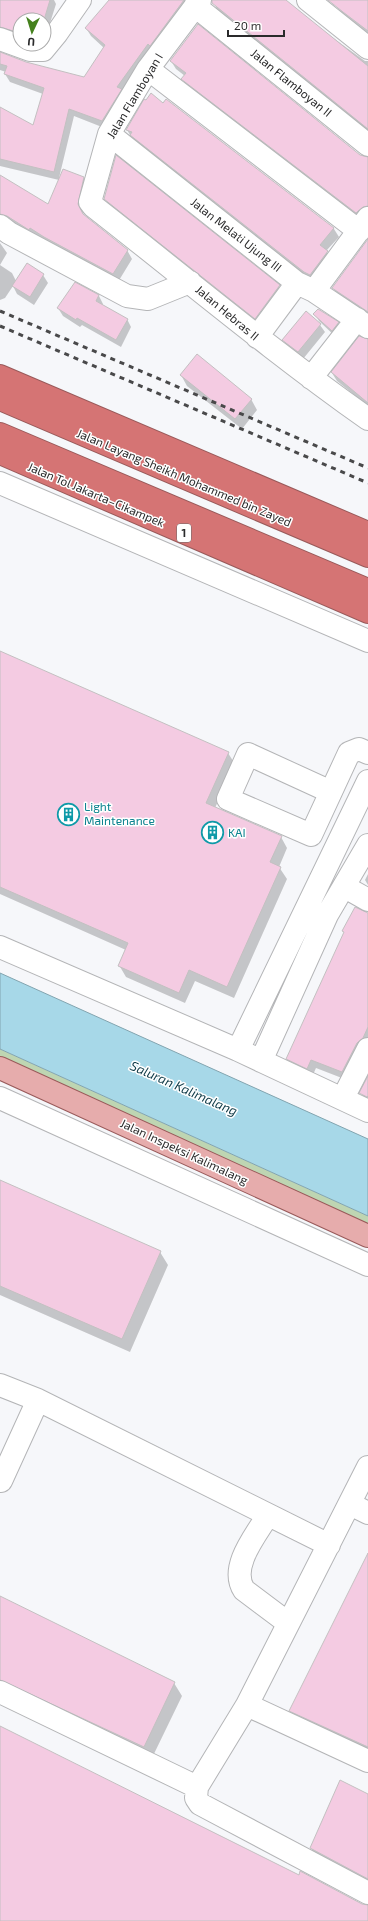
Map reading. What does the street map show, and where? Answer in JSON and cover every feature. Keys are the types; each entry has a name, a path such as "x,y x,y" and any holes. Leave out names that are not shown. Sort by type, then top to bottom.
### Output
{"highway":[{"path":"0,376 368,533"},
{"name":"Jalan Layang Sheikh Mohammed bin Zayed","path":"0,399 368,556"},
{"name":"1","path":"0,434 368,590"},
{"name":"Jalan Tol Jakarta–Cikampek","path":"0,453 368,612"}],"main road":[{"name":"Jalan Inspeksi Kalimalang","path":"0,1068 368,1236"}],"street":[{"path":"0,39 30,50 42,50 57,33 80,0"},
{"path":"308,0 368,48"},
{"name":"Jalan Flamboyan I","path":"90,202 109,134 148,69 197,3"},
{"name":"Jalan Flamboyan II","path":"197,3 368,145"},
{"path":"148,69 364,224 306,287 257,337"},
{"name":"Jalan Melati Ujung III","path":"109,134 306,287 362,323"},
{"name":"Jalan Hebras II","path":"90,202 93,206 257,337 368,419"},
{"path":"0,226 9,233 127,296 148,299 190,282"},
{"path":"311,378 362,323"},
{"path":"0,483 368,641"},
{"path":"331,792 248,754 228,799 311,835 331,792 349,753 359,749 368,753"},
{"path":"238,1050 368,780"},
{"path":"261,1061 327,915 345,887 368,845"},
{"path":"345,887 368,900"},
{"path":"0,947 238,1050 368,1111"},
{"path":"343,1098 368,1049"},
{"path":"0,1098 368,1265"},
{"path":"244,1209 257,1186"},
{"path":"0,1384 38,1400 329,1545"},
{"path":"1,1481 38,1400"},
{"path":"368,1467 359,1508 329,1545 247,1704 197,1787 196,1798 200,1804 368,1894"},
{"path":"268,1514 240,1565 238,1575 240,1584 244,1590 288,1623"},
{"path":"0,1692 197,1787"},
{"path":"247,1704 368,1761"}],"green space":[{"path":"0,1049 368,1216 368,1236 0,1068"}],"water":[{"name":"Saluran Kalimalang","path":"0,973 368,1139 368,1216 0,1049"}],"building":[{"path":"0,0 50,0 46,12 12,12 12,31 0,27"},
{"path":"109,0 184,0 150,46 148,44 117,87 122,89 102,121 69,109 54,172 0,159 0,107 33,125 44,88 4,74 7,66 0,64 0,52 26,62 84,77 105,45 85,28"},
{"path":"212,0 286,0 368,66 368,129 212,3"},
{"path":"328,0 368,0 368,31 343,12"},
{"path":"198,24 360,155 368,157 368,206 363,207 356,213 181,79 186,73 170,61"},
{"path":"151,93 163,103 166,99 334,228 320,245 328,251 310,275 304,272 130,135 132,132 126,130 144,99 146,100"},
{"path":"116,155 280,285 255,319 104,199"},
{"path":"63,169 84,177 78,204 83,214 128,250 113,274 30,228 29,230 7,216 0,214 0,175 48,204"},
{"path":"368,239 368,312 332,288"},
{"path":"27,263 44,274 30,297 12,286"},
{"path":"75,282 99,295 96,301 128,319 116,340 77,318 76,320 57,308"},
{"path":"318,309 339,322 332,331 313,314"},
{"path":"306,311 321,324 298,352 282,340"},
{"path":"359,336 368,339 368,403 331,372"},
{"path":"197,354 252,399 235,419 180,375"},
{"name":"Light Maintenance","path":"0,651 229,752 206,803 282,836 270,862 281,867 227,987 189,970 179,993 118,966 128,943 0,887"},
{"path":"355,907 368,913 368,1027 363,1038 357,1043 342,1072 311,1060 307,1069 286,1059 344,932 342,931"},
{"path":"368,1076 368,1096 367,1097 359,1093"},
{"path":"0,1180 161,1251 122,1339 0,1286"},
{"path":"368,1553 368,1747 289,1711"},
{"path":"0,1596 175,1682 144,1747 0,1680"},
{"path":"0,1726 299,1875 300,1871 362,1904 368,1905 368,1921 0,1921"},
{"path":"340,1780 368,1794 368,1879 310,1848"}],"railway":[{"path":"0,311 368,468"},
{"path":"0,326 368,483"}],"place":[{"name":"Light Maintenance","path":"69,814"},
{"name":"KAI","path":"213,833"}]}
